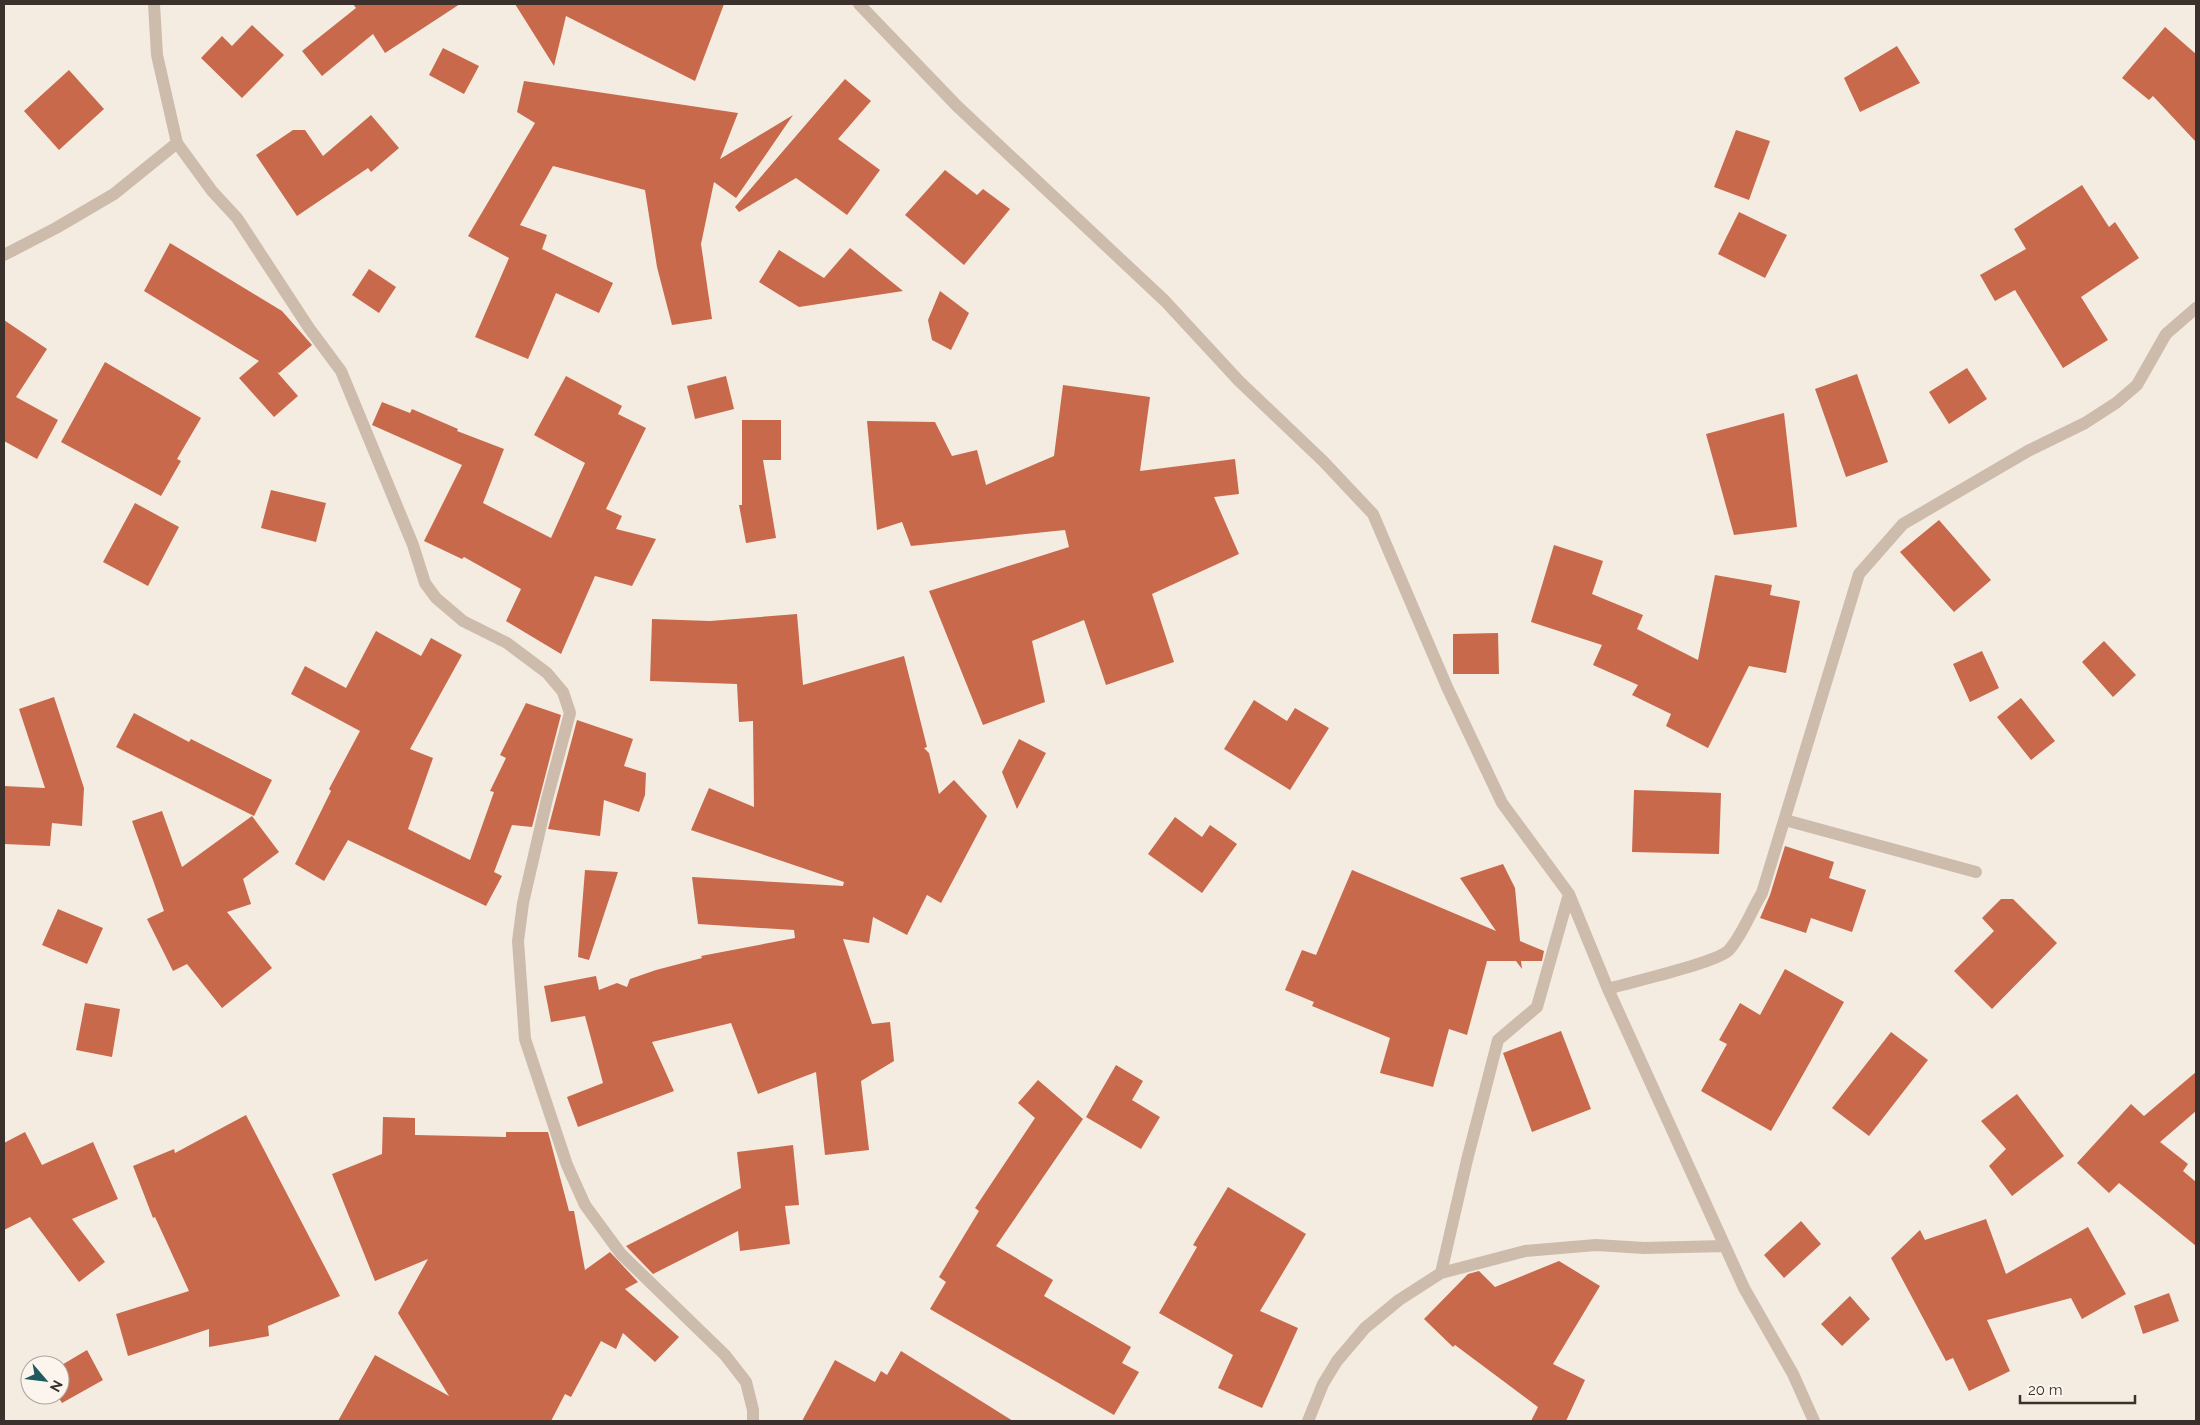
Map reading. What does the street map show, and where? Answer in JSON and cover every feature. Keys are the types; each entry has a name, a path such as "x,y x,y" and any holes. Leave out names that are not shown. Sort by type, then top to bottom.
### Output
{"street":[{"path":"154,4 157,55 177,143 212,191 237,218 309,328 341,371 412,545 425,583 436,598 463,621 507,643 547,673 563,692 570,713 523,903 518,941 525,1039 567,1165 585,1205 621,1254 725,1355 746,1382 753,1410 753,1421"},
{"path":"859,4 957,106 1165,301 1239,381 1323,461 1373,514 1447,687 1502,803 1569,894 1608,989 1744,1288 1792,1374 1814,1421"},
{"path":"4,255 56,228 114,194 177,143"},
{"path":"1608,989 1710,960 1728,951 1762,893 1854,590 1860,574 1868,562 1903,524 2028,451 2085,423 2116,403 2137,385 2166,334 2196,308"},
{"path":"1785,820 1976,872"},
{"path":"1441,1273 1466,1160 1498,1040 1537,1007 1569,894"},
{"path":"1308,1421 1328,1376 1337,1361 1365,1328 1399,1300 1441,1273 1534,1250 1596,1245 1644,1248 1725,1246"}],"building":[{"path":"353,4 460,4 385,53 373,34 322,76 302,51 356,8"},
{"path":"515,4 724,4 695,81 566,16 554,66"},
{"path":"252,25 284,55 242,98 201,58 222,36 232,46"},
{"path":"2165,27 2196,54 2196,142 2153,96 2149,100 2122,78"},
{"path":"1897,46 1920,83 1860,112 1844,78"},
{"path":"443,48 479,66 464,94 429,75"},
{"path":"69,70 104,109 59,150 24,111"},
{"path":"845,79 871,101 838,139 880,170 847,215 796,178 739,212 735,207"},
{"path":"524,81 738,113 720,159 793,115 736,198 714,182 701,244 712,319 672,325 657,267 645,190 553,166 520,225 547,235 542,249 613,283 599,313 556,293 528,359 475,337 509,258 468,236 535,123 517,112"},
{"path":"371,115 399,148 371,172 368,168 297,216 256,155 293,130 305,130 323,156"},
{"path":"1736,130 1770,141 1749,200 1714,187"},
{"path":"945,170 977,195 983,189 1010,209 964,265 905,215"},
{"path":"2082,185 2109,227 2115,222 2139,258 2081,297 2108,340 2063,368 2015,290 1995,301 1980,275 2026,249 2014,229"},
{"path":"1739,212 1787,235 1765,278 1718,254"},
{"path":"170,243 282,311 312,345 279,373 277,372 298,396 274,417 239,378 259,361 144,291"},
{"path":"850,248 903,291 799,307 759,282 779,250 824,278"},
{"path":"369,269 396,287 379,313 352,295"},
{"path":"940,291 969,313 951,350 932,340 928,320"},
{"path":"4,320 47,349 16,397 58,420 37,459 4,441"},
{"path":"105,362 201,418 177,459 181,461 161,496 61,442"},
{"path":"1967,368 1987,399 1949,424 1929,392"},
{"path":"1857,374 1888,462 1846,477 1815,389"},
{"path":"566,376 622,406 618,414 646,428 606,509 622,516 616,529 656,539 632,586 595,576 561,654 506,621 521,589 464,557 462,559 424,541 462,465 372,425 382,402 410,413 412,409 458,429 457,431 504,449 483,503 551,538 585,463 534,435"},
{"path":"726,376 734,409 695,419 687,386"},
{"path":"1063,385 1150,397 1140,471 1235,459 1239,494 1214,497 1239,554 1152,594 1174,662 1106,685 1084,620 1032,641 1045,702 983,725 929,591 1069,547 1065,530 911,546 902,522 877,530 867,421 935,422 952,456 977,450 986,485 1054,456"},
{"path":"1784,413 1797,527 1734,535 1706,434"},
{"path":"742,420 781,420 781,460 763,460 776,538 746,543 739,505 742,505"},
{"path":"271,490 326,503 316,542 261,528"},
{"path":"135,503 179,527 148,586 103,562"},
{"path":"1939,520 1991,580 1954,612 1900,552"},
{"path":"1554,545 1603,561 1592,594 1643,615 1637,629 1698,660 1715,575 1772,585 1770,595 1800,601 1786,673 1749,666 1708,748 1666,726 1671,714 1632,695 1638,685 1593,665 1602,645 1531,622"},
{"path":"797,614 803,685 904,656 927,747 924,748 929,753 939,794 954,780 987,816 941,903 927,895 907,935 873,917 869,943 843,939 872,1024 890,1022 894,1061 861,1081 869,1150 825,1155 816,1072 758,1094 731,1023 652,1042 674,1091 578,1127 567,1097 603,1083 585,1016 551,1022 544,986 596,976 599,990 617,983 627,987 630,979 702,958 701,956 795,938 794,930 698,924 692,877 843,886 844,882 691,830 709,788 754,807 753,721 739,722 737,684 650,681 652,619 710,621"},
{"path":"376,631 421,656 431,638 462,655 410,749 433,758 408,829 470,860 494,792 490,791 506,758 500,755 526,703 561,715 532,827 512,825 494,872 502,876 486,906 348,840 324,881 295,864 331,791 329,789 360,731 291,694 305,666 346,688"},
{"path":"1498,633 1499,674 1453,674 1453,634"},
{"path":"2104,641 2136,675 2113,697 2082,662"},
{"path":"1982,651 1999,688 1970,702 1953,664"},
{"path":"54,697 84,788 82,826 52,823 50,846 4,844 4,786 45,788 19,709"},
{"path":"2021,698 2055,741 2031,760 1997,717"},
{"path":"1254,700 1287,721 1295,708 1329,728 1290,790 1224,749"},
{"path":"134,713 189,742 191,739 272,780 254,816 116,747"},
{"path":"577,720 633,739 624,766 646,773 645,795 639,812 604,800 600,836 548,829"},
{"path":"1019,739 1046,753 1017,809 1002,772"},
{"path":"1634,790 1721,793 1719,854 1632,852"},
{"path":"162,811 182,867 252,816 279,852 243,879 251,904 227,912 272,968 222,1008 187,964 173,971 147,919 164,911 132,821"},
{"path":"1175,817 1202,837 1210,825 1237,844 1202,893 1148,854"},
{"path":"1785,846 1834,862 1829,878 1866,890 1852,932 1811,918 1806,933 1760,918 1770,895"},
{"path":"1503,864 1515,888 1520,941 1544,951 1542,961 1521,961 1522,969 1516,961 1487,961 1467,1035 1449,1029 1433,1087 1380,1073 1390,1038 1312,1006 1314,1002 1285,990 1302,950 1316,955 1352,870 1496,931 1460,878"},
{"path":"585,870 618,872 589,960 578,957"},
{"path":"2001,899 2013,899 2057,943 1992,1009 1954,971 1994,931 1982,918"},
{"path":"58,909 103,928 87,964 42,945"},
{"path":"1785,969 1844,1002 1771,1131 1701,1091 1727,1044 1719,1040 1740,1003 1760,1015"},
{"path":"85,1003 120,1009 112,1057 76,1050"},
{"path":"1561,1031 1591,1109 1532,1132 1503,1053"},
{"path":"1891,1032 1928,1060 1869,1136 1832,1108"},
{"path":"1116,1065 1143,1081 1132,1100 1160,1117 1141,1149 1086,1117"},
{"path":"2196,1072 2196,1111 2160,1142 2188,1164 2183,1171 2196,1182 2196,1246 2119,1183 2109,1193 2077,1163 2131,1104 2144,1116"},
{"path":"1038,1080 1083,1119 996,1246 1053,1280 1044,1296 1131,1347 1122,1363 1139,1372 1114,1415 930,1309 946,1282 939,1277 979,1211 975,1208 1035,1118 1018,1103"},
{"path":"2017,1094 2064,1156 2012,1196 1989,1166 2006,1149 1981,1121"},
{"path":"246,1115 340,1296 268,1326 269,1336 209,1347 209,1329 128,1356 116,1314 189,1291 155,1217 153,1218 133,1166 174,1149 175,1153"},
{"path":"383,1117 415,1118 415,1135 506,1137 506,1132 548,1132 569,1211 574,1211 585,1270 610,1252 638,1282 625,1289 679,1337 655,1362 623,1333 616,1349 601,1341 571,1397 565,1394 551,1421 338,1421 375,1355 449,1396 398,1313 428,1259 375,1281 332,1174 382,1154"},
{"path":"25,1132 42,1165 93,1142 118,1199 72,1219 105,1262 79,1282 30,1217 4,1230 4,1143"},
{"path":"793,1145 799,1205 785,1206 790,1244 740,1251 738,1231 653,1274 626,1246 741,1188 737,1152"},
{"path":"1228,1187 1306,1234 1260,1311 1298,1328 1262,1408 1218,1388 1233,1355 1159,1313 1197,1247 1193,1245"},
{"path":"1986,1219 2006,1274 2088,1227 2126,1294 2082,1319 2071,1298 1987,1320 2010,1371 1969,1391 1953,1358 1946,1361 1891,1258 1920,1230 1925,1240"},
{"path":"1801,1221 1821,1244 1784,1278 1764,1255"},
{"path":"1559,1261 1600,1286 1553,1364 1585,1380 1566,1421 1531,1421 1538,1407 1455,1345 1453,1347 1424,1319 1468,1274 1479,1271 1495,1287"},
{"path":"2169,1293 2179,1321 2143,1334 2134,1306"},
{"path":"1850,1296 1870,1319 1842,1346 1821,1324"},
{"path":"87,1350 103,1380 70,1399 70,1360"},
{"path":"901,1351 1013,1421 802,1421 835,1360 875,1382 881,1371 887,1375"}]}
